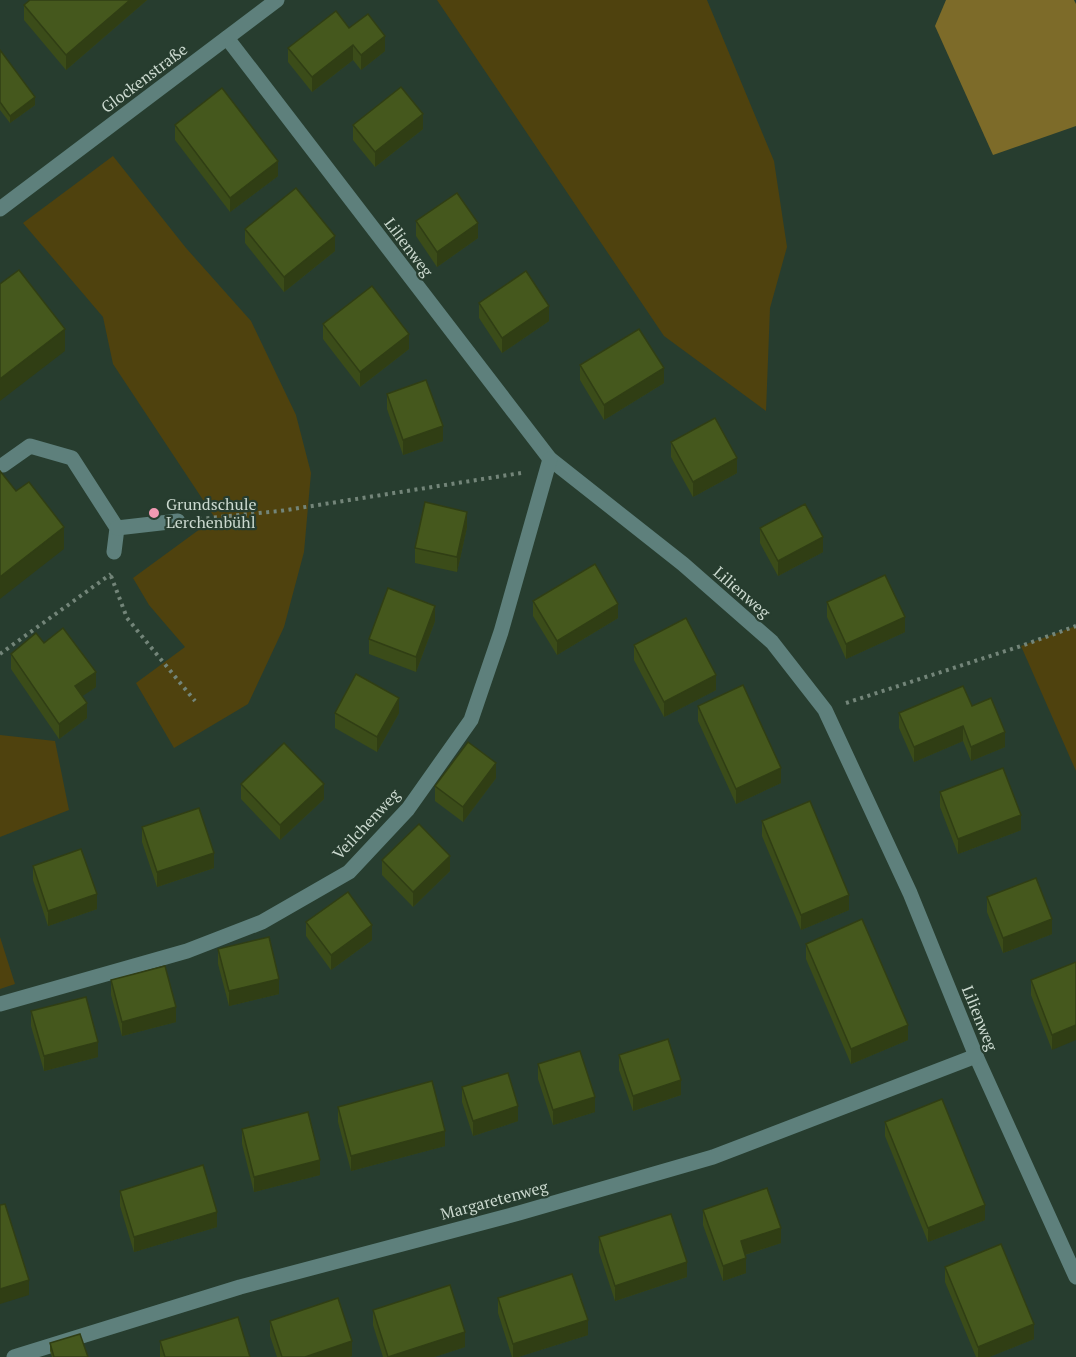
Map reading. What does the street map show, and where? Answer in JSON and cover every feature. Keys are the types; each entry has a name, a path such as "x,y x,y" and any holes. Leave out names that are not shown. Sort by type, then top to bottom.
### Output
{"street":[{"name":"Glockenstraße","path":"0,208 277,0"},
{"name":"Lilienweg","path":"228,38 550,459 683,564 772,642 825,710 910,893 976,1056 1076,1277"},
{"path":"3,465 30,446 72,458 117,528 114,552"},
{"name":"Veilchenweg","path":"0,1004 188,951 262,922 349,872 408,809 471,720 501,632 550,459"},
{"path":"117,528 178,521"},
{"name":"Margaretenweg","path":"14,1357 240,1287 519,1213 713,1157 976,1056"}],"path":[{"path":"178,521 280,511 520,474 550,459"},
{"path":"114,552 111,576 127,618 195,700"},
{"path":"0,654 111,576"},
{"path":"825,710 1076,626"}],"shaded area":[{"path":"437,0 707,0 774,161 787,247 770,308 766,411 664,336"},
{"path":"946,0 1074,0 1076,4 1076,126 993,155 935,26"},
{"path":"113,156 186,248 251,321 296,415 311,473 304,552 284,627 248,704 174,748 136,683 185,647 149,605 133,578 215,518 113,364 103,317 23,223"},
{"path":"1076,626 1076,771 1021,646"},
{"path":"0,735 55,741 69,810 0,837"},
{"path":"0,937 15,984 0,989"}],"building":[{"path":"30,0 130,0 66,55 24,5"},
{"path":"336,11 349,28 368,14 385,36 361,55 353,45 312,77 288,48"},
{"path":"0,50 35,97 10,116 0,102"},
{"path":"401,87 423,114 375,152 353,125"},
{"path":"222,88 278,161 230,198 175,125"},
{"path":"296,188 335,236 284,277 245,229"},
{"path":"457,193 478,223 437,252 416,221"},
{"path":"19,270 65,329 0,379 0,284"},
{"path":"526,271 549,306 502,338 479,303"},
{"path":"372,286 409,334 360,372 323,324"},
{"path":"639,329 664,368 604,405 580,365"},
{"path":"426,380 443,426 403,440 387,394"},
{"path":"715,418 737,458 693,482 671,442"},
{"path":"0,471 16,491 29,482 64,527 0,577"},
{"path":"425,502 467,512 457,557 415,548"},
{"path":"805,504 823,537 778,561 760,528"},
{"path":"595,564 618,604 557,641 533,601"},
{"path":"885,575 905,617 846,644 827,602"},
{"path":"388,588 435,606 416,657 369,639"},
{"path":"686,618 716,675 664,702 634,645"},
{"path":"63,628 96,672 75,686 87,703 59,724 11,654 36,633 44,643"},
{"path":"356,674 399,698 377,737 335,713"},
{"path":"743,685 781,768 736,789 698,706"},
{"path":"963,686 972,706 991,698 1005,732 971,747 963,726 914,747 899,713"},
{"path":"468,742 496,763 463,807 435,786"},
{"path":"284,743 324,784 280,825 241,784"},
{"path":"1003,768 1021,815 958,839 940,792"},
{"path":"810,801 849,895 801,915 762,821"},
{"path":"199,808 214,853 157,872 142,827"},
{"path":"419,824 450,856 413,892 382,860"},
{"path":"81,849 97,894 48,911 33,866"},
{"path":"1036,878 1052,919 1003,938 987,897"},
{"path":"348,892 372,925 331,955 306,922"},
{"path":"862,919 908,1025 851,1049 806,944"},
{"path":"269,937 279,979 229,991 218,949"},
{"path":"1076,962 1076,1025 1052,1035 1031,980"},
{"path":"165,966 176,1007 122,1022 111,980"},
{"path":"86,997 98,1042 44,1056 31,1011"},
{"path":"668,1039 681,1080 633,1096 619,1055"},
{"path":"580,1051 595,1097 553,1110 538,1064"},
{"path":"508,1073 518,1106 473,1121 462,1087"},
{"path":"432,1081 445,1131 351,1156 338,1107"},
{"path":"942,1099 985,1205 928,1228 885,1122"},
{"path":"308,1112 320,1160 254,1177 242,1129"},
{"path":"203,1165 217,1212 134,1237 120,1191"},
{"path":"767,1188 781,1228 741,1241 746,1258 723,1266 703,1210"},
{"path":"5,1204 29,1280 0,1289 0,1205"},
{"path":"671,1214 687,1262 615,1286 599,1237"},
{"path":"1001,1244 1034,1324 978,1347 945,1267"},
{"path":"572,1274 588,1320 513,1344 498,1298"},
{"path":"450,1285 465,1332 388,1357 373,1310"},
{"path":"338,1298 352,1341 305,1357 282,1357 270,1321"},
{"path":"238,1317 250,1357 165,1357 160,1341"},
{"path":"80,1334 88,1357 54,1357 50,1343"}],"place":[{"name":"Grundschule Lerchenbühl","path":"154,513"}]}
